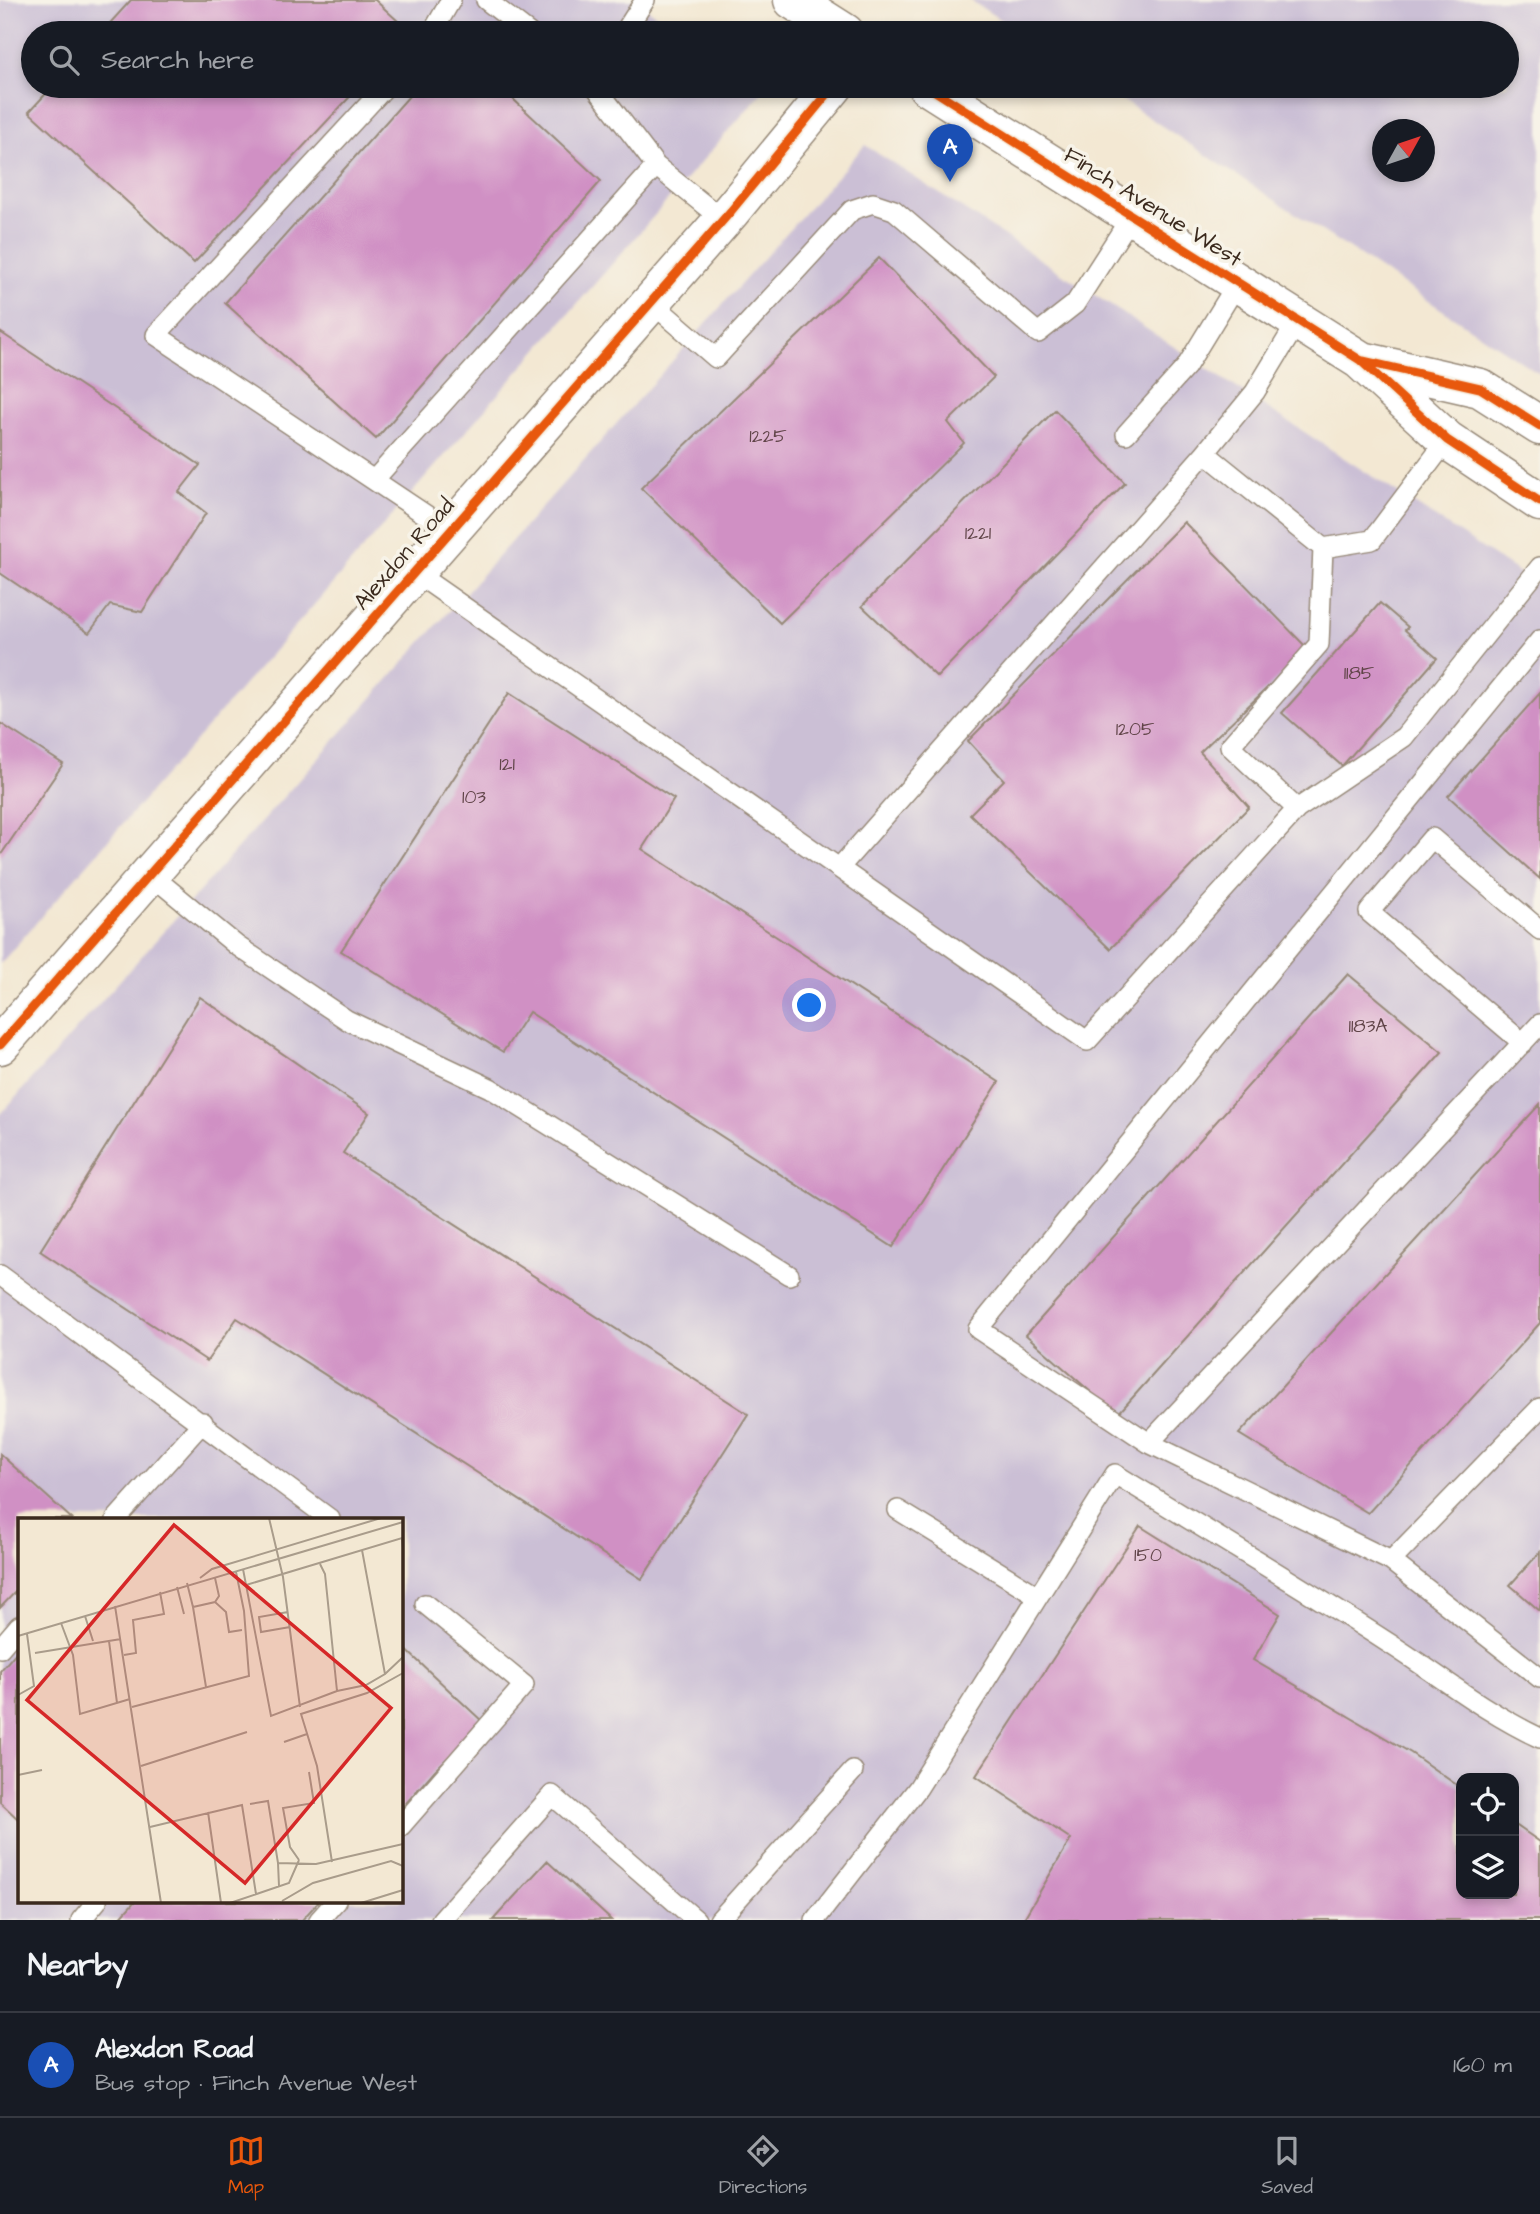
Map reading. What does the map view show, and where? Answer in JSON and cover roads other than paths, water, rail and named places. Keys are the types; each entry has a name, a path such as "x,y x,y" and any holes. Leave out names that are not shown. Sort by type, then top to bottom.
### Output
{"street":[{"path":"793,0 826,21"},
{"name":"Alexdon Road","path":"0,1045 723,220 824,98"},
{"name":"Finch Avenue West","path":"946,98 1360,360 1447,440 1540,502"},
{"name":"Finch Avenue West","path":"1360,360 1480,388 1540,426"}],"lane":[{"path":"439,21 451,0"},
{"path":"486,0 513,21"},
{"path":"632,21 645,0"},
{"path":"375,98 156,335 450,531"},
{"path":"604,98 656,166 723,220"},
{"path":"374,480 656,166"},
{"path":"651,302 716,358 852,210 873,203 894,210 1038,333 1075,304 1131,217"},
{"path":"1126,434 1186,367 1238,282"},
{"path":"839,868 1205,453 1255,392 1298,321"},
{"path":"1205,453 1323,548 1372,540 1447,440"},
{"path":"1297,808 1230,746 1319,644 1323,548"},
{"path":"414,572 1087,1041 1297,808 1404,737 1540,567"},
{"path":"1540,640 978,1329 1149,1443 1391,1561 1540,1678"},
{"path":"1523,1043 1369,912 1432,838 1540,930"},
{"path":"150,874 236,945 347,1020 491,1088 789,1275"},
{"path":"1149,1443 1540,1024"},
{"path":"0,1275 329,1518"},
{"path":"1391,1561 1540,1408"},
{"path":"117,1518 202,1422"},
{"path":"814,1920 919,1788 1115,1474 1389,1643 1512,1725 1540,1738"},
{"path":"898,1510 1038,1596"},
{"path":"402,1825 524,1685 425,1604"},
{"path":"0,1648 18,1627"},
{"path":"719,1920 853,1771"},
{"path":"441,1920 552,1794 696,1920"},
{"path":"80,1920 96,1902"},
{"path":"319,1920 335,1902"}],"place":[{"name":"Alexdon Road","path":"950,182"}]}
